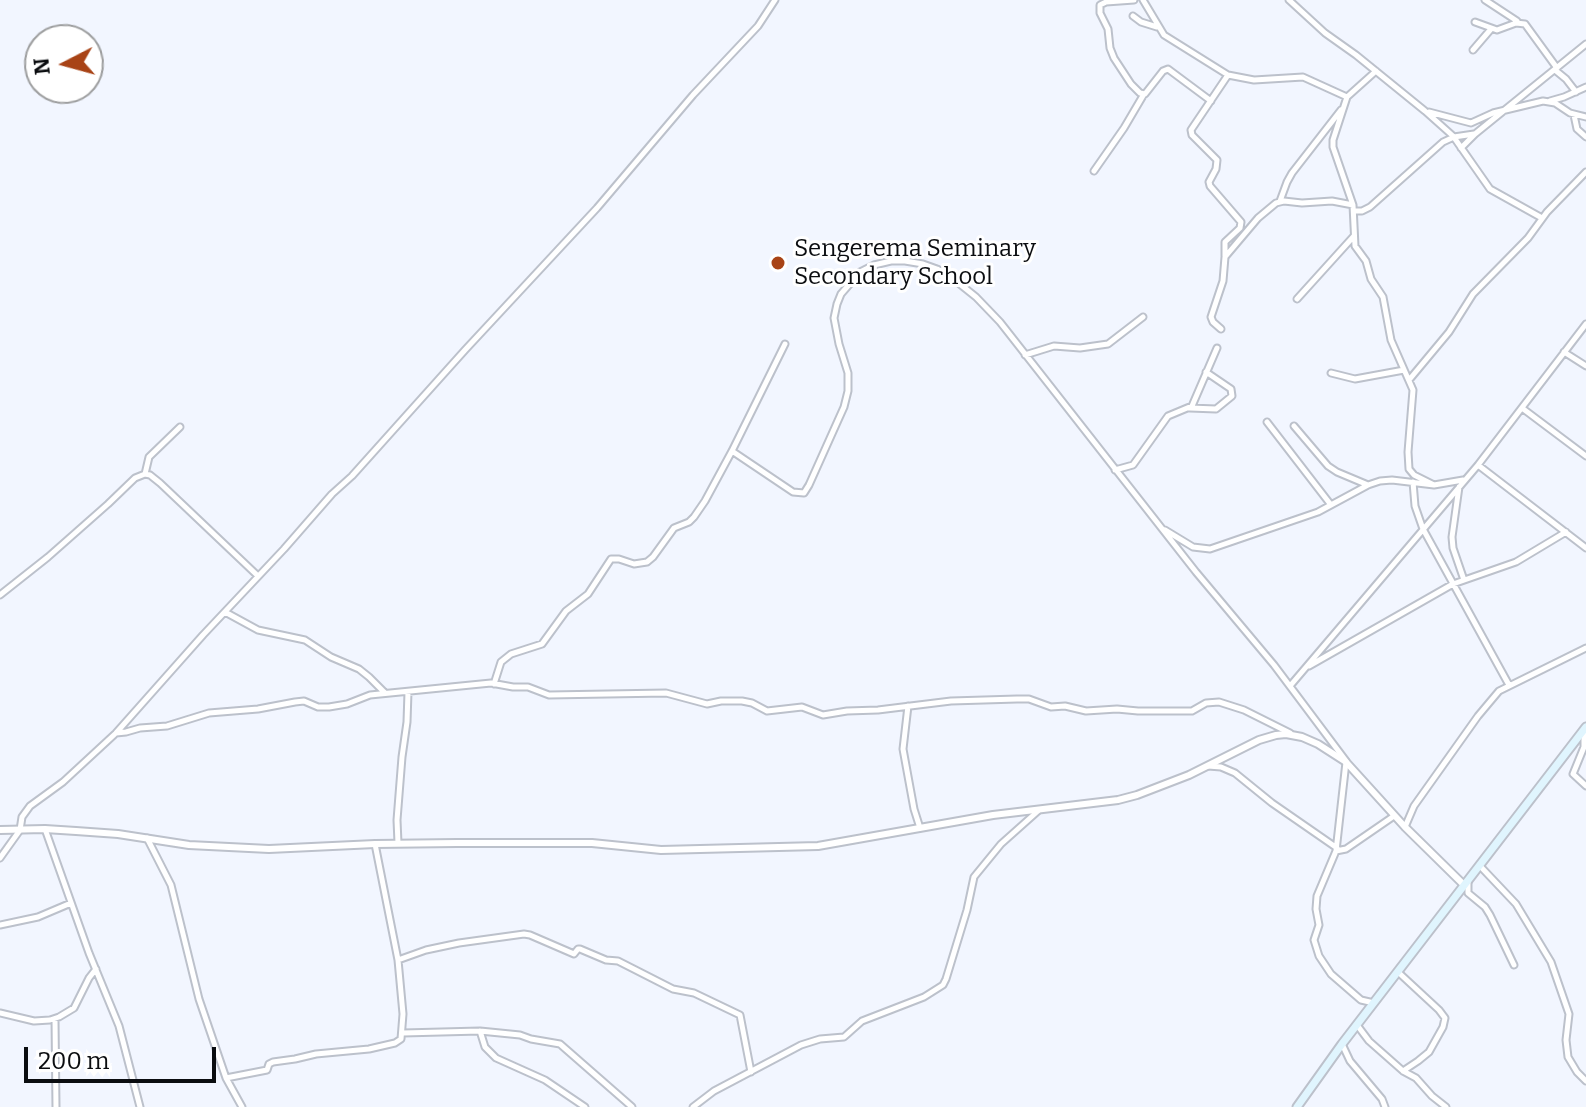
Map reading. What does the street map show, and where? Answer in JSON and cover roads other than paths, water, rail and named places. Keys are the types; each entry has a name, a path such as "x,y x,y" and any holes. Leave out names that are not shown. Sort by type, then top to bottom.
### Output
{"main road":[{"path":"1297,1107 1585,728"}],"street":[{"path":"0,858 20,830 22,817 30,806 63,782 116,733 597,208 693,95 758,26 775,0"},
{"path":"1134,0 1103,2 1100,9 1114,58 1134,87 1144,94"},
{"path":"1143,0 1158,28 1171,41 1228,75 1254,80 1303,77 1347,97"},
{"path":"1289,0 1454,137 1490,189 1542,218"},
{"path":"1485,0 1528,27 1576,92"},
{"path":"1133,16 1158,28"},
{"path":"1475,22 1499,29 1519,22"},
{"path":"1473,50 1491,29"},
{"path":"1461,148 1586,44"},
{"path":"1094,171 1144,94 1165,69 1211,101"},
{"path":"1376,71 1347,97 1333,147 1354,208 1356,248 1366,261 1371,279 1383,297 1391,340 1413,395 1409,469 1434,485"},
{"path":"1221,329 1211,317 1222,286 1225,242 1240,228 1241,222 1210,186 1217,160 1192,135 1191,130 1228,75"},
{"path":"1425,111 1471,123 1493,113 1564,97 1586,87"},
{"path":"1549,101 1574,115 1586,117"},
{"path":"1225,257 1258,218 1280,201 1292,173 1344,108"},
{"path":"1574,115 1577,129 1586,137"},
{"path":"1280,201 1332,201 1365,210 1434,148 1454,137 1475,134"},
{"path":"1409,380 1449,332 1473,294 1586,172"},
{"path":"1297,299 1354,236"},
{"path":"732,451 793,492 801,494 806,490 844,407 848,391 848,373 834,318 841,294 860,272 891,261 923,264 951,277 1000,322 1354,771"},
{"path":"1025,355 1054,346 1080,348 1108,344 1143,317"},
{"path":"1290,686 1478,465 1586,324"},
{"path":"494,684 501,662 511,654 542,644 560,617 588,594 611,559 640,564 653,557 674,528 689,522 701,509 785,344"},
{"path":"1189,408 1195,401 1217,348"},
{"path":"1564,352 1586,366"},
{"path":"1331,373 1355,379 1404,370"},
{"path":"1115,470 1127,468 1136,462 1168,416 1189,408 1216,409 1232,396 1231,389 1206,372"},
{"path":"1522,408 1586,456"},
{"path":"1267,422 1331,505"},
{"path":"1294,426 1328,466 1368,485"},
{"path":"145,474 149,457 180,427"},
{"path":"1478,465 1586,548"},
{"path":"0,595 48,557 140,474 150,475 160,483 258,576"},
{"path":"1414,475 1415,506 1423,529 1509,685"},
{"path":"1161,528 1193,547 1205,550 1318,512 1368,485 1386,480 1434,485 1466,479"},
{"path":"1459,487 1452,537 1464,580"},
{"path":"1305,669 1453,584 1516,562 1566,532"},
{"path":"225,612 258,630 305,640 331,657 359,669 386,694"},
{"path":"1405,827 1414,806 1499,691 1586,648"},
{"path":"116,733 167,726 209,713 304,701 318,707 329,707 370,695 494,684 528,687 549,695 666,693 707,704 742,701 767,711 806,708 823,715 951,701 1024,699 1047,706 1086,711 1192,711 1206,703 1219,702 1318,744 1346,762 1394,816 1466,883 1468,893 1490,915 1514,965"},
{"path":"398,843 397,820 408,692"},
{"path":"908,706 903,749 920,828"},
{"path":"1585,728 1584,747 1573,774 1586,786"},
{"path":"0,830 95,832 205,846 269,849 398,843 592,843 654,850 818,846 1041,809 1118,800 1189,775 1259,740 1276,735 1294,736"},
{"path":"1346,762 1337,850 1317,896 1319,925 1314,940 1327,969 1361,1000 1374,1003"},
{"path":"1207,765 1235,773 1337,850 1346,849 1394,816"},
{"path":"693,1107 714,1091 801,1045 820,1039 844,1037 862,1021 924,997 944,983 974,877 1001,844 1041,809"},
{"path":"45,829 119,1026 140,1107"},
{"path":"147,838 171,885 199,999 226,1078 242,1107"},
{"path":"226,1078 267,1070 273,1062 369,1049 401,1039 403,1014 398,960 375,844"},
{"path":"1480,866 1516,904 1551,962 1569,1014 1566,1036 1568,1057 1586,1081"},
{"path":"0,925 38,917 71,903"},
{"path":"398,960 448,945 524,934 571,953 575,954 580,949 606,960 618,961 673,989 694,993 740,1015 751,1072"},
{"path":"0,1013 34,1021 55,1019 74,1008 96,969"},
{"path":"1398,972 1442,1013 1445,1022 1429,1052 1403,1071"},
{"path":"55,1019 56,1107"},
{"path":"1357,1025 1369,1041 1403,1071 1416,1078 1446,1107"},
{"path":"403,1033 480,1031 520,1035 560,1044 632,1107"},
{"path":"480,1031 485,1047 496,1058 552,1084 585,1107"},
{"path":"1342,1044 1350,1061 1382,1099 1385,1107"}],"place":[{"name":"Sengerema Seminary Secondary School","path":"778,263"}]}
